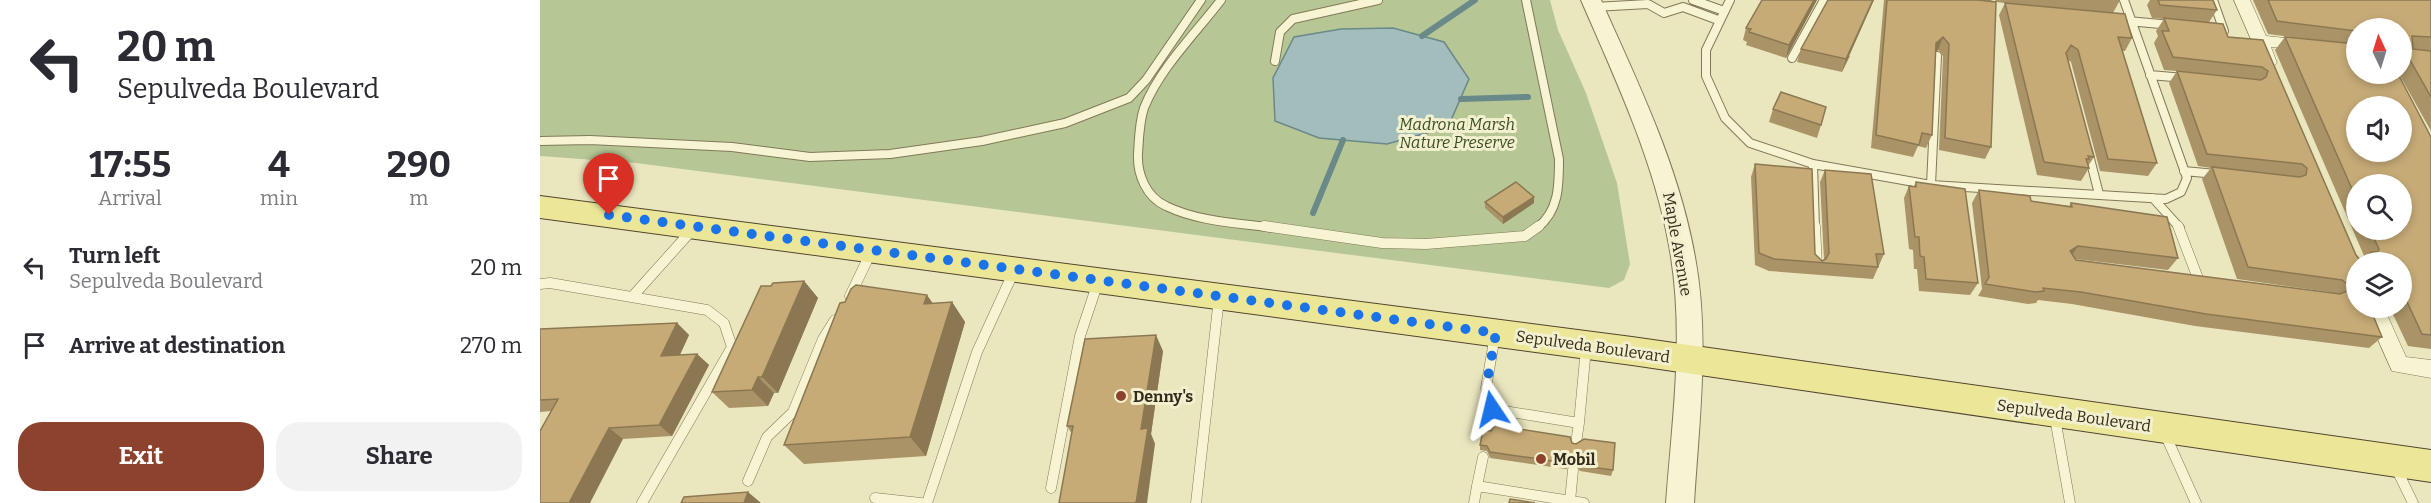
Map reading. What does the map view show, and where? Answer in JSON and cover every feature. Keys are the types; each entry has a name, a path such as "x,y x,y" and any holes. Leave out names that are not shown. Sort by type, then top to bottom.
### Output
{"main road":[{"name":"Sepulveda Boulevard","path":"540,207 873,249 1586,345 2431,466"}],"street":[{"path":"2242,0 2278,84"},
{"name":"Maple Avenue","path":"1593,3 1648,129 1668,188 1680,240 1688,297 1688,359 1680,503"},
{"path":"2259,41 2346,49"},
{"path":"2378,318 2399,365 2431,369"}],"lane":[{"path":"540,141 590,140 732,147 810,157 890,154 982,141 1065,123 1129,98 1146,80 1201,0"},
{"path":"1221,0 1157,83 1144,109 1140,125 1137,169 1147,190 1165,207 1200,217 1382,243 1426,244 1525,236 1550,218 1559,185 1559,159 1526,0"},
{"path":"1275,61 1277,33 1283,25 1293,19 1378,0"},
{"path":"1693,0 1724,11"},
{"path":"1730,0 1718,20 1706,50 1707,76 1725,118 1750,143 1813,164 1931,185 2166,200 2181,192 2187,178 2124,0"},
{"path":"1792,58 1824,0"},
{"path":"2213,0 2224,31 2213,30"},
{"path":"1593,3 1648,4 1664,13 1683,7 1718,20"},
{"path":"2120,20 2178,26"},
{"path":"1931,185 1936,56"},
{"path":"2150,75 2195,80"},
{"path":"2085,140 2099,194"},
{"path":"1813,164 1817,266"},
{"path":"2184,171 2231,176"},
{"path":"1964,188 1965,199"},
{"path":"2153,198 2180,228 2199,281"},
{"path":"632,297 695,226"},
{"path":"748,481 767,436 793,412 823,339 843,307 873,249"},
{"path":"927,503 977,352 1015,269"},
{"path":"2187,279 2210,282"},
{"path":"1051,488 1080,336 1098,280"},
{"path":"540,284 550,283 707,310 724,323 732,347 693,420 642,503"},
{"path":"1196,503 1220,296"},
{"path":"1488,430 1492,409 1486,388 1496,333"},
{"path":"1576,443 1586,345"},
{"path":"1492,409 1579,423"},
{"path":"2054,412 2070,503"},
{"path":"2162,428 2196,503"},
{"path":"1473,503 1483,457"},
{"path":"2393,461 2413,503"},
{"path":"1570,501 1573,470"},
{"path":"1477,486 1584,503"},
{"path":"875,498 921,503"}],"green space":[{"name":"Madrona Marsh Nature Preserve","path":"540,0 1550,0 1558,30 1586,93 1617,183 1630,264 1624,280 1609,288 636,163 540,156"}],"water":[{"path":"1393,28 1444,42 1469,79 1448,127 1387,144 1319,138 1275,121 1273,78 1294,37 1341,29"}],"building":[{"path":"1762,0 1814,0 1789,45 1749,32 1751,29 1746,28"},
{"path":"1828,0 1873,0 1846,59 1801,49"},
{"path":"1887,0 1996,2 1991,147 1945,138 1949,44 1943,37 1936,43 1932,135 1922,133 1919,145 1876,135"},
{"path":"2158,0 2213,0 2217,10 2160,5"},
{"path":"2268,0 2431,0 2431,37 2412,36 2412,18 2346,18 2346,30 2277,21"},
{"path":"2005,3 2125,14 2132,38 2118,37 2157,163 2108,159 2078,50 2071,45 2066,53 2094,157 2088,156 2089,159 2086,159 2089,168 2044,162"},
{"path":"2164,18 2223,24 2228,37 2263,40 2346,232 2346,240 2350,240 2355,252 2346,252 2346,283 2342,280 2248,267 2212,167 2300,177 2306,175 2307,168 2302,164 2207,154 2177,71 2261,80 2266,77 2268,71 2262,67 2173,57 2162,31 2169,31"},
{"path":"2412,36 2413,49 2431,51 2431,97 2412,64"},
{"path":"2285,37 2346,43 2346,84 2403,84 2410,96 2346,96 2346,162 2412,162 2412,101 2431,137 2431,335 2422,334 2412,312 2412,252 2378,252 2375,240 2412,240 2412,174 2346,175"},
{"path":"1781,92 1826,107 1821,125 1773,109"},
{"path":"1755,164 1812,169 1815,254 1822,261 1829,253 1825,170 1871,174 1884,254 1876,254 1878,267 1774,259 1759,253"},
{"path":"1516,182 1534,197 1503,217 1485,202"},
{"path":"1916,182 1965,189 1978,283 1926,279 1924,257 1920,256 1919,237 1915,237 1909,186 1916,187"},
{"path":"1979,190 2030,196 2031,201 2072,207 2071,203 2167,217 2178,258 2078,246 2070,251 2076,260 2340,294 2346,291 2346,318 2374,318 2382,337 2206,314 2081,292 2043,288 2044,291 2036,292 1985,284 1989,277"},
{"path":"804,281 762,377 758,377 752,390 712,392 761,286"},
{"path":"856,285 927,295 924,304 952,302 910,437 784,445 840,303 845,302 851,289"},
{"path":"677,323 661,356 697,354 659,425 609,428 569,503 540,503 540,431 558,399 540,400 540,329"},
{"path":"1156,335 1141,429 1148,428 1136,503 1059,503 1073,426 1067,426 1085,339"},
{"path":"1495,425 1570,437 1572,443 1576,444 1584,439 1615,443 1613,470 1581,466 1575,457 1567,463 1490,452 1487,446 1480,445 1483,430 1491,431"},
{"path":"748,492 744,503 681,503 684,497"},
{"path":"1510,499 1535,503 1509,503"}],"waterway":[{"path":"1422,36 1475,0"},
{"path":"1461,99 1528,97"},
{"path":"1313,213 1343,140"}],"place":[{"name":"Denny's","path":"1121,396"},
{"name":"Mobil","path":"1541,459"}],"route":[{"path":"609,215 1496,333 1486,388 1492,409"}]}
